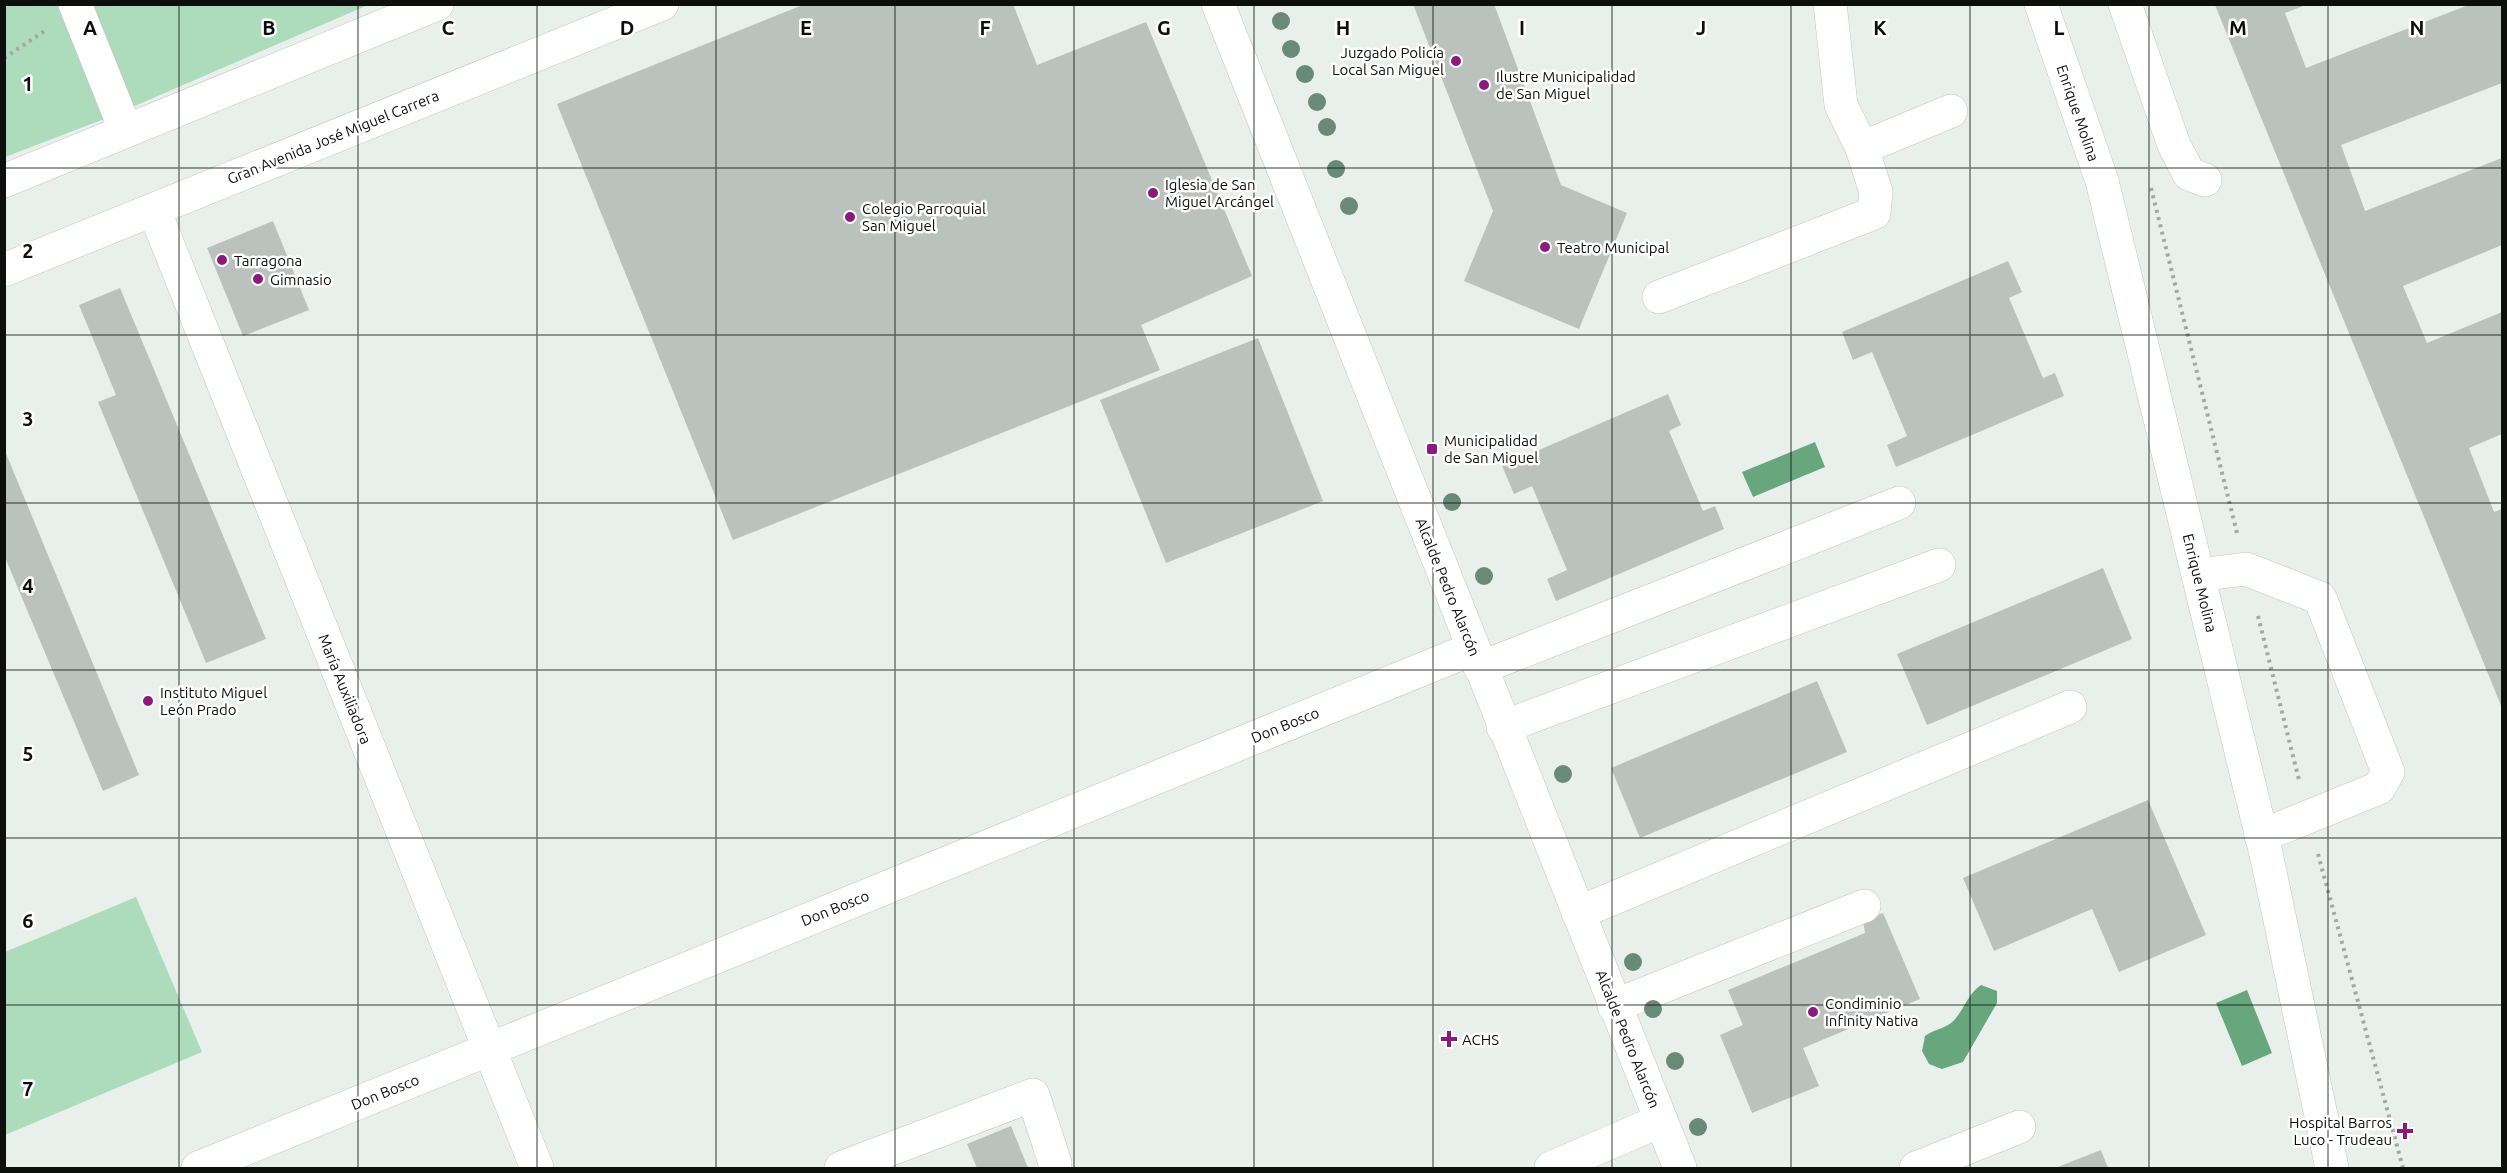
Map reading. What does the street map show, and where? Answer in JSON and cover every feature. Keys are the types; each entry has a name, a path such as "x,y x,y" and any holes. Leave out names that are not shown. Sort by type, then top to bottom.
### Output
{"street":[{"path":"75,4 126,132"},
{"path":"4,181 437,4"},
{"name":"Gran Avenida José Miguel Carrera","path":"4,270 662,4"},
{"name":"Alcalde Pedro Alarcón","path":"1218,4 1503,727 1680,1168"},
{"path":"1659,297 1874,213 1876,192 1862,148 1841,105 1830,4"},
{"name":"Enrique Molina","path":"2041,4 2102,181 2261,836 2332,1168"},
{"path":"2125,4 2174,145 2189,174 2205,180"},
{"path":"1862,148 1951,111"},
{"name":"María Auxiliadora","path":"154,210 537,1168"},
{"name":"Don Bosco","path":"198,1168 1476,658 1899,503"},
{"path":"1503,727 1939,565"},
{"path":"2198,575 2246,568 2320,598 2388,772 2379,788 2261,836"},
{"path":"1578,913 2070,707"},
{"path":"1614,1006 1864,906"},
{"path":"841,1168 1033,1095 1056,1163"},
{"path":"1551,1168 1660,1121"},
{"path":"1916,1168 2019,1127"}],"shaded area":[{"path":"5,5 368,5 107,118 5,157"},
{"path":"1815,442 1825,467 1753,497 1742,472"},
{"path":"136,897 202,1052 5,1135 5,952"},
{"path":"1981,985 1997,991 1997,1003 1963,1062 1942,1069 1929,1064 1922,1051 1925,1036 1951,1023 1972,993"},
{"path":"2247,990 2272,1053 2242,1066 2216,1003"}],"building":[{"name":"Colegio Parroquial San Miguel","path":"805,4 1013,4 1037,65 1146,22 1252,276 1141,325 1160,370 733,540 557,104"},
{"path":"1413,4 1494,4 1561,185 1627,213 1579,329 1464,281 1493,211"},
{"path":"2471,4 2502,4 2502,83 2341,145 2365,211 2502,158 2502,245 2403,286 2427,343 2502,312 2502,434 2469,448 2494,512 2502,509 2502,708 2215,5 2306,5 2285,13 2306,68"},
{"name":"Gimnasio","path":"273,221 309,310 243,336 207,248"},
{"path":"2008,261 2022,292 2009,298 2043,378 2055,373 2064,396 1896,467 1887,445 1907,436 1872,352 1853,360 1842,332"},
{"path":"120,288 266,639 206,663 98,402 116,395 79,305"},
{"path":"1258,338 1323,501 1166,563 1100,400"},
{"path":"1668,394 1681,425 1669,431 1703,511 1715,506 1724,529 1556,601 1547,579 1567,570 1532,486 1514,494 1502,466"},
{"path":"5,451 139,775 103,791 4,555"},
{"path":"2103,568 2132,639 1927,725 1897,654"},
{"path":"1817,681 1847,752 1640,838 1611,768"},
{"path":"2148,800 2206,935 2119,972 2092,909 1994,951 1963,878"},
{"name":"Condiminio Infinity Nativa","path":"1883,913 1920,999 1803,1048 1819,1086 1752,1113 1720,1035 1743,1025 1728,990 1865,933 1863,921"},
{"path":"1011,1126 1028,1168 977,1168 967,1144"},
{"path":"2101,1150 2108,1168 2055,1168"}],"place":[{"name":"Juzgado Policía Local San Miguel","path":"1456,61"},
{"name":"Ilustre Municipalidad de San Miguel","path":"1484,85"},
{"name":"Iglesia de San Miguel Arcángel","path":"1153,193"},
{"name":"Colegio Parroquial San Miguel","path":"850,217"},
{"name":"Teatro Municipal","path":"1545,247"},
{"name":"Tarragona","path":"222,260"},
{"name":"Gimnasio","path":"258,279"},
{"name":"Municipalidad de San Miguel","path":"1432,449"},
{"name":"Instituto Miguel León Prado","path":"148,701"},
{"name":"Condiminio Infinity Nativa","path":"1813,1012"},
{"name":"ACHS","path":"1449,1039"},
{"name":"Hospital Barros Luco - Trudeau","path":"2405,1131"}]}
